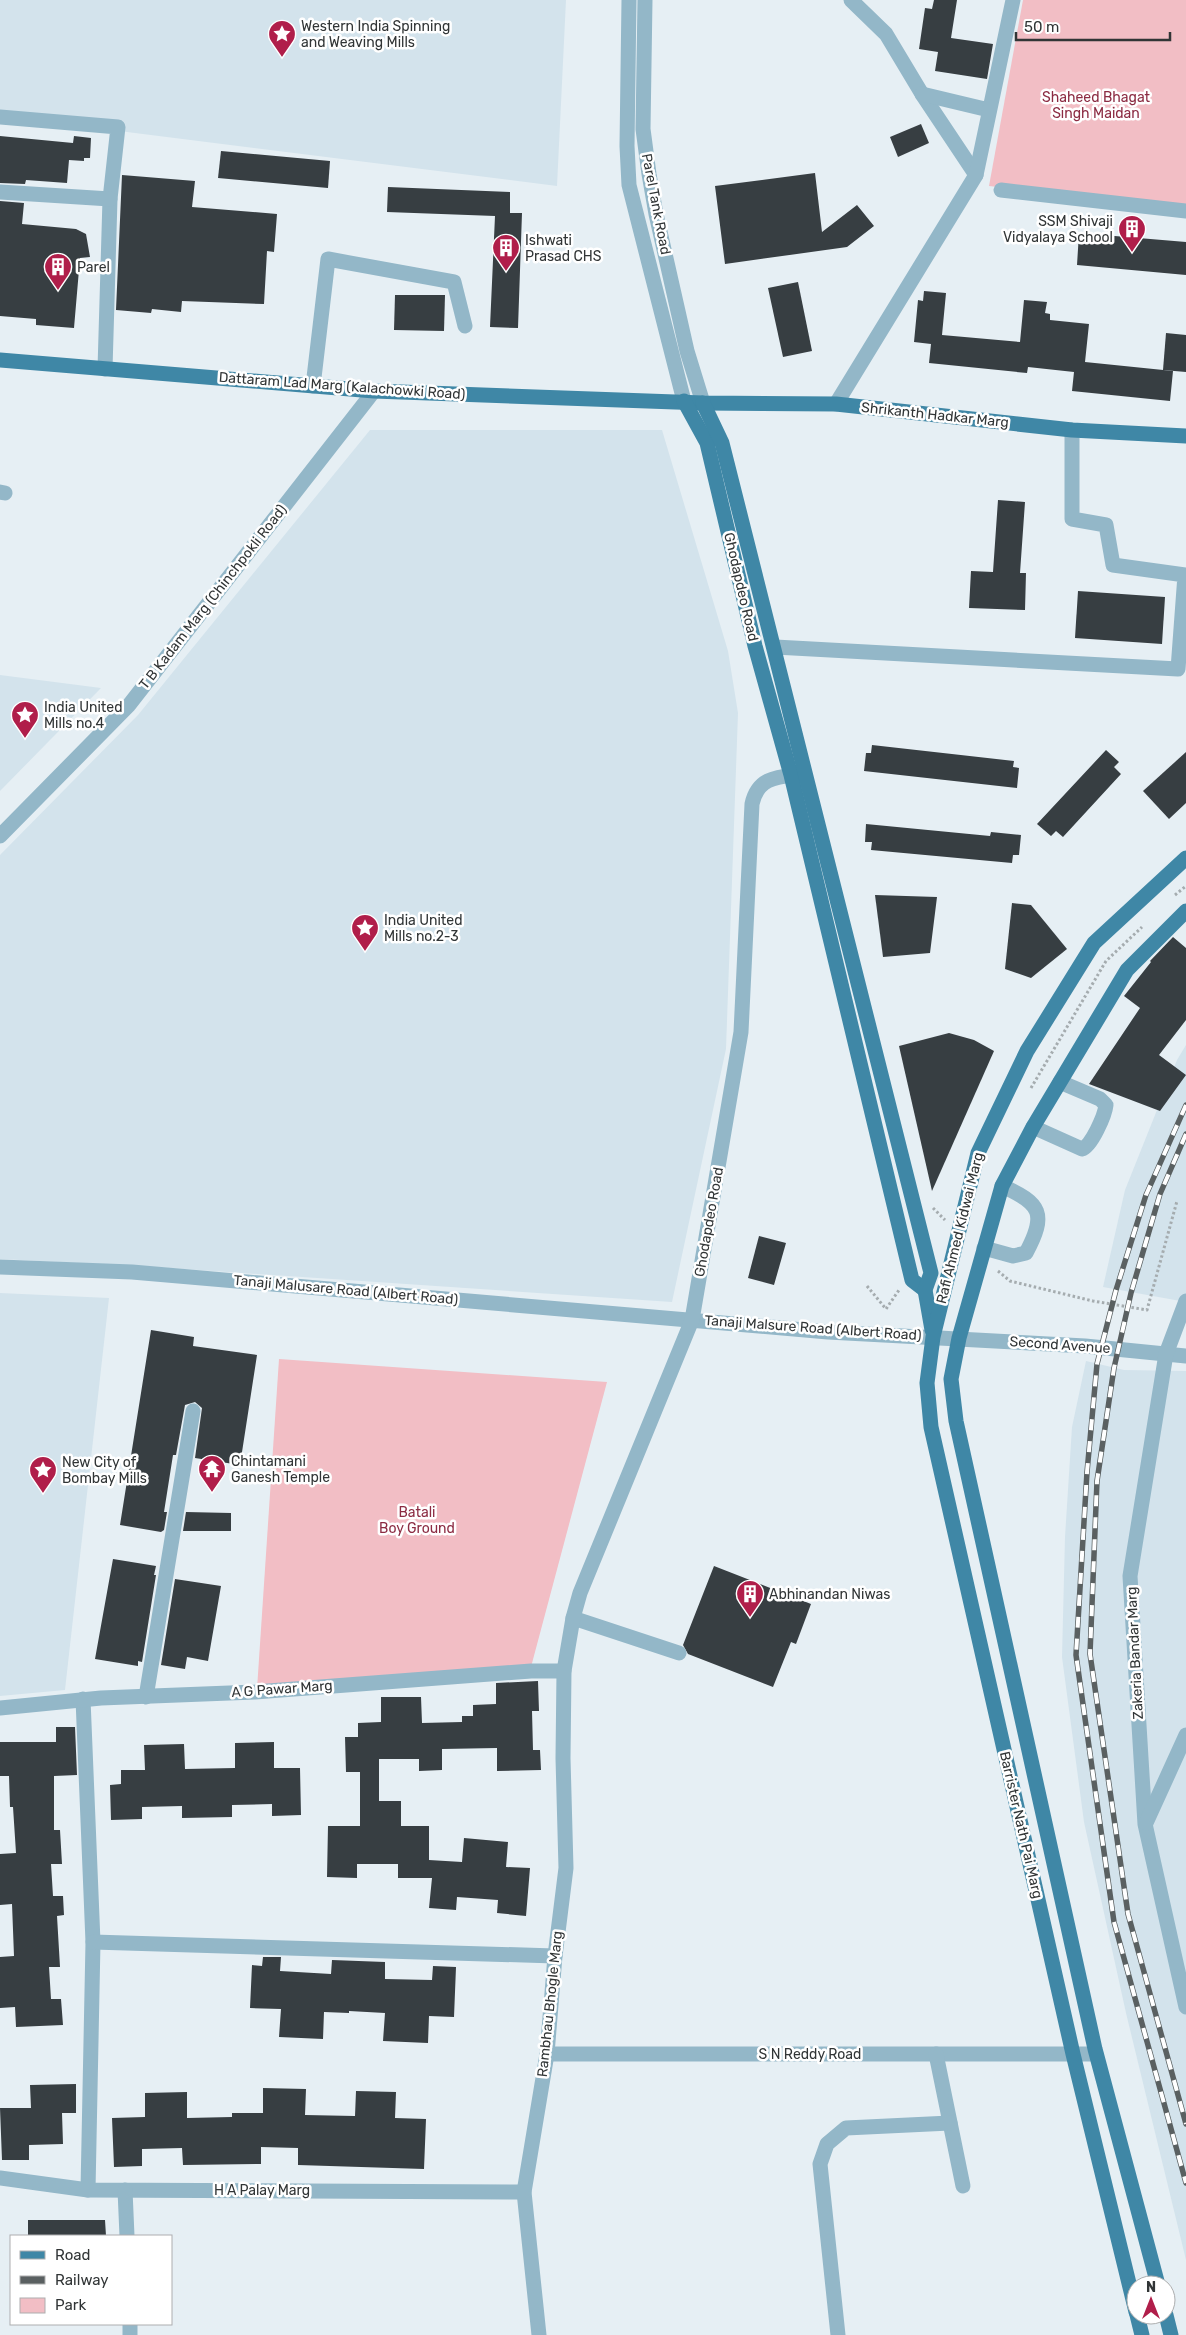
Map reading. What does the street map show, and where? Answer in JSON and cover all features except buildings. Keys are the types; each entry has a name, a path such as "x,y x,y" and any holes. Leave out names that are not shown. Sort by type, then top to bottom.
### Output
{"main road":[{"name":"Dattaram Lad Marg (Kalachowki Road)","path":"0,360 374,391 684,401"},
{"name":"Shrikanth Hadkar Marg","path":"684,401 703,403 836,404 1072,430 1186,436"},
{"name":"Ghodapdeo Road","path":"684,401 707,443 755,646 799,774"},
{"name":"Ghodapdeo Road","path":"703,403 722,443 775,647 799,774 931,1273 925,1290 933,1337"},
{"name":"Rafi Ahmed Kidwai Marg","path":"933,1337 978,1153 1027,1051 1094,944 1186,858"},
{"name":"Rafi Ahmed Kidwai Marg","path":"959,1338 1002,1186 1033,1127 1127,970 1186,912"},
{"name":"Barrister Nath Pai Marg","path":"933,1337 927,1383 931,1427 1073,2054 1127,2275"},
{"name":"Barrister Nath Pai Marg","path":"959,1338 951,1379 956,1421 1096,2054 1155,2275"}],"street":[{"path":"629,0 627,146 629,185 684,401"},
{"name":"Parel Tank Road","path":"645,0 642,129 656,214 687,350 703,403"},
{"path":"851,0 886,34 922,94 976,175"},
{"path":"836,404 976,175 1012,0"},
{"path":"922,94 989,110"},
{"path":"0,117 118,126 110,199 105,369"},
{"path":"1001,190 1186,211"},
{"path":"0,192 110,199"},
{"path":"313,386 328,260 454,282 465,326"},
{"name":"T B Kadam Marg (Chinchpokli Road)","path":"0,836 129,706 374,391"},
{"path":"775,647 1178,669 1184,575 1113,565 1106,525 1072,519 1072,430"},
{"name":"Ghodapdeo Road","path":"564,1671 573,1618 584,1584 692,1320 742,1032 754,792 770,779 799,774"},
{"path":"1033,1127 1082,1149 1088,1146 1105,1113 1106,1105 1100,1099 1060,1082"},
{"path":"984,1248 1013,1256 1026,1253 1036,1233 1038,1215 1032,1202 1002,1186"},
{"name":"Tanaji Malusare Road (Albert Road)","path":"0,1266 142,1273 692,1320"},
{"name":"Zakeria Bandar Marg","path":"1186,1301 1166,1354 1130,1576 1145,1824 1186,2007"},
{"name":"Tanaji Malsure Road (Albert Road)","path":"692,1320 828,1332 933,1337"},
{"name":"Second Avenue","path":"933,1337 1085,1346 1186,1356"},
{"path":"146,1697 193,1411"},
{"path":"573,1618 678,1653"},
{"name":"A G Pawar Marg","path":"0,1708 83,1699 255,1692 531,1671 564,1671"},
{"name":"Rambhau Bhogle Marg","path":"538,2335 524,2192 546,2054 555,1956 566,1868 563,1758 564,1671"},
{"path":"83,1699 93,1942 88,2190"},
{"path":"1145,1824 1186,1735"},
{"path":"93,1942 555,1956"},
{"name":"S N Reddy Road","path":"546,2054 1096,2054"},
{"path":"936,2054 963,2186"},
{"path":"838,2335 820,2164 827,2144 846,2128 950,2123"},
{"name":"H A Palay Marg","path":"0,2178 88,2190 524,2192"},
{"path":"125,2190 127,2235"}],"path":[{"path":"1040,1288 1093,1301 1147,1310 1177,1201"},
{"path":"867,1286 886,1309"}],"shaded area":[{"name":"Western India Spinning and Weaving Mills","path":"0,0 566,0 557,186 0,116"},
{"name":"India United Mills no.2-3","path":"370,430 662,430 728,651 738,713 726,1049 672,1302 139,1266 0,1259 0,855 138,715"},
{"name":"India United Mills no.4","path":"0,675 101,688 0,791"},
{"path":"1186,1045 1186,1302 1103,1287 1125,1190 1177,1060"},
{"name":"New City of Bombay Mills","path":"0,1293 109,1298 65,1690 0,1696"},
{"path":"1086,1361 1124,1370 1186,1371 1186,2260 1126,2013 1084,1822 1062,1657 1065,1537 1072,1427"}],"green space":[{"name":"Shaheed Bhagat Singh Maidan","path":"1023,0 1186,0 1186,208 989,186"},
{"name":"Batali Boy Ground","path":"279,1359 607,1382 531,1667 257,1689"}],"railway":[{"path":"1186,1105 1146,1195 1116,1290 1097,1364 1087,1472 1076,1655 1114,1922 1186,2183"},
{"path":"1186,1134 1160,1194 1131,1293 1114,1368 1097,1481 1090,1654 1128,1914 1186,2124"}],"place":[{"name":"Western India Spinning and Weaving Mills","path":"282,58"},
{"name":"SSM Shivaji Vidyalaya School","path":"1132,253"},
{"name":"Ishwati Prasad CHS","path":"506,272"},
{"name":"Parel","path":"58,291"},
{"name":"India United Mills no.4","path":"25,739"},
{"name":"India United Mills no.2-3","path":"365,952"},
{"name":"Chintamani Ganesh Temple","path":"212,1493"},
{"name":"New City of Bombay Mills","path":"43,1494"},
{"name":"Abhinandan Niwas","path":"750,1618"}]}
